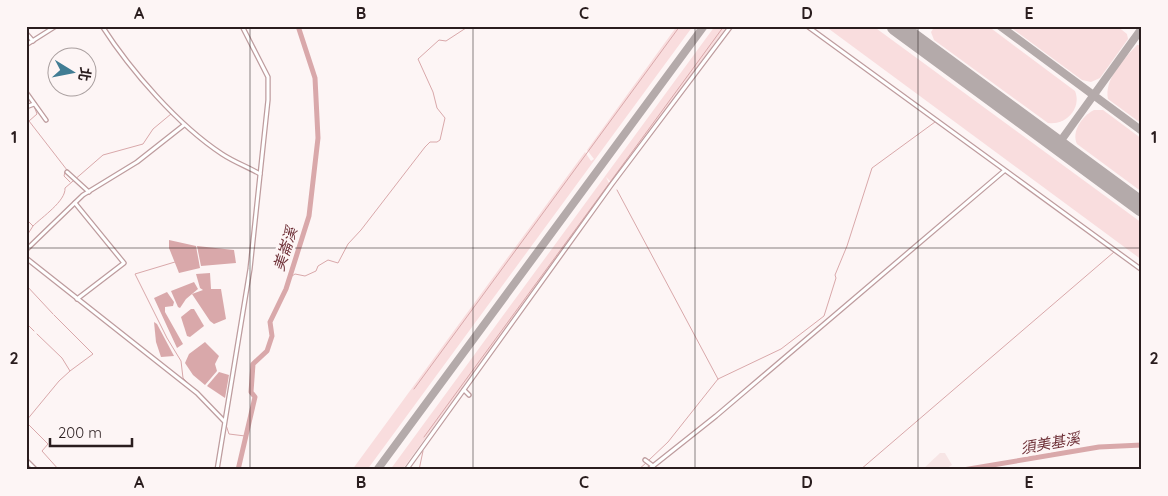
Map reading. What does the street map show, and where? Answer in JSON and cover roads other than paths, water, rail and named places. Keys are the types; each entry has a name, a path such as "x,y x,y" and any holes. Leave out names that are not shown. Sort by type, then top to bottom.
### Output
{"street":[{"path":"26,45 56,26"},
{"path":"102,26 121,54 184,125 224,155 260,174"},
{"path":"217,470 250,269 268,100 268,77 242,26"},
{"path":"406,470 624,168 731,26"},
{"path":"807,26 1004,172 1142,270"},
{"path":"26,33 33,41"},
{"path":"26,92 46,120"},
{"path":"26,107 34,104"},
{"path":"26,250 75,203 136,162 184,125"},
{"path":"67,172 76,178 89,192"},
{"path":"648,470 716,416 1004,172"},
{"path":"75,203 124,262 77,299"},
{"path":"26,258 197,392 225,421"},
{"path":"464,390 469,395"},
{"path":"26,460 36,470"},
{"path":"645,460 653,466"}],"waterway":[{"name":"美崙溪","path":"238,470 255,397 251,392 253,364 267,351 272,336 270,322 286,289 309,216 318,138 315,78 298,26"},
{"path":"289,278 295,274 305,276 316,271 318,266 328,260 338,263 348,244 425,147 430,142 440,140 445,118 437,108 433,92 418,59 439,40 446,41 469,26"},
{"path":"414,389 680,26"},
{"path":"424,437 724,26"},
{"path":"26,95 30,101"},
{"path":"34,106 37,114 29,121 67,170"},
{"path":"33,226 58,203 62,198 65,188 103,155 143,144 153,129 171,114"},
{"path":"649,460 668,442 718,379 781,349 824,316 836,278 835,275 847,246 872,168 935,122"},
{"path":"65,172 64,176 70,182"},
{"path":"617,190 718,379"},
{"path":"26,219 33,226 26,237"},
{"path":"860,470 1114,252"},
{"path":"175,262 135,274 167,338 181,361 183,378 195,390"},
{"path":"26,285 53,314"},
{"path":"54,315 93,354 70,371"},
{"path":"26,323 34,331"},
{"path":"26,421 59,381 70,371 62,358 37,334"},
{"path":"204,398 223,418"},
{"path":"26,422 48,444 42,451 59,470"},
{"path":"226,425 229,434 245,436"},
{"name":"須美基溪","path":"963,470 1099,447 1142,445"},
{"path":"419,470 423,451"},
{"path":"638,470 646,463"}]}
